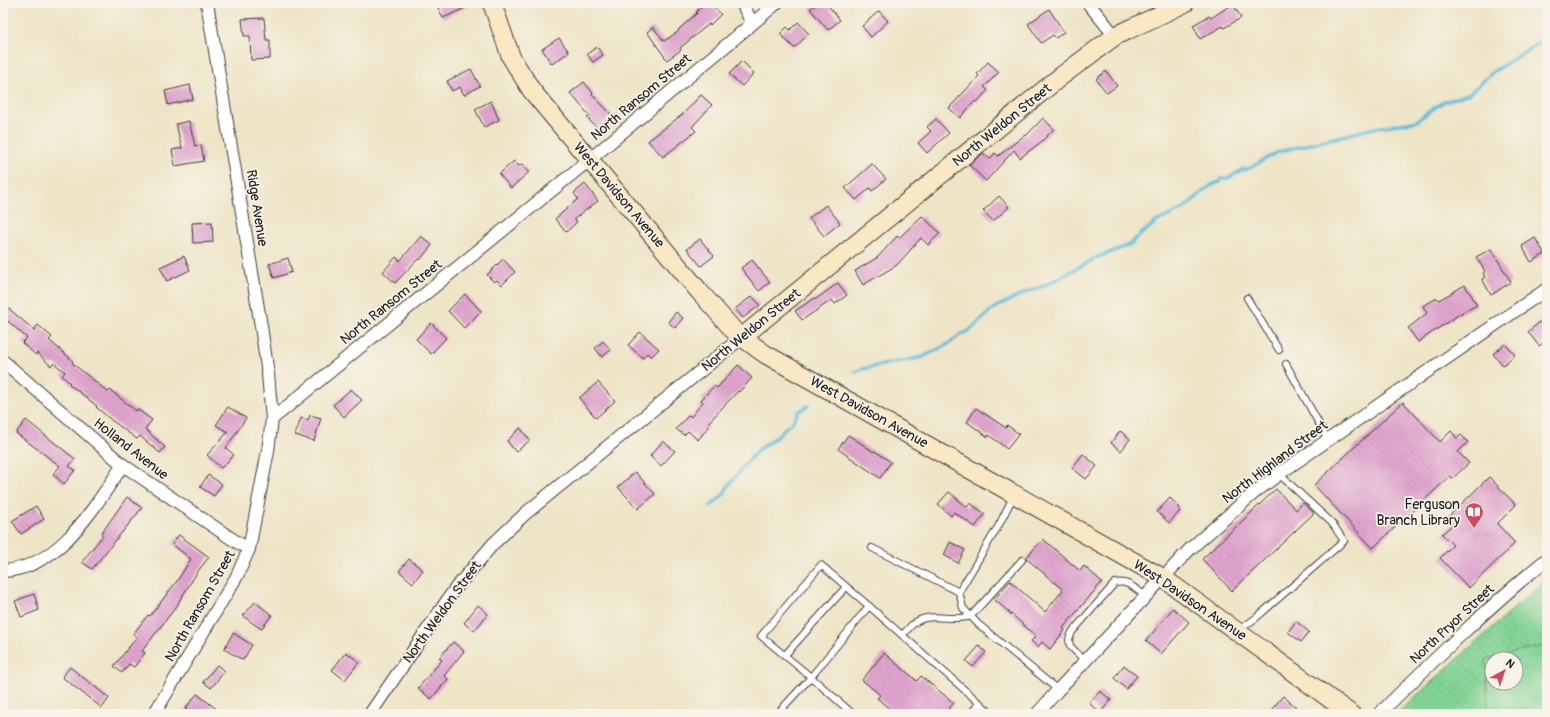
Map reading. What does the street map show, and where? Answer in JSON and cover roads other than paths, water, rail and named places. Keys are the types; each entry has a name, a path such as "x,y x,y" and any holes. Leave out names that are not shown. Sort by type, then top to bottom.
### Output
{"street":[{"name":"Ridge Avenue","path":"207,3 261,326 268,374 272,419"},
{"name":"West Davidson Avenue","path":"492,3 511,57 532,90 699,291 741,338 765,354 1163,578 1351,714"},
{"path":"742,3 752,23"},
{"name":"North Ransom Street","path":"154,714 230,588 249,549 268,451 272,419 589,160 777,3"},
{"path":"1088,3 1115,36"},
{"name":"North Weldon Street","path":"370,714 455,589 493,544 532,508 1054,82 1115,36 1185,3"},
{"name":"North Highland Street","path":"1037,714 1190,550 1255,492 1547,289"},
{"name":"Holland Avenue","path":"3,361 124,465 223,533 249,549"},
{"path":"3,571 13,571 30,566 47,556 62,544 90,511 124,465"},
{"name":"North Pryor Street","path":"1379,714 1429,665 1523,578 1546,560"}],"lane":[{"path":"1247,298 1279,350"},
{"path":"1286,364 1328,440"},
{"path":"1238,631 1256,618 1344,541 1332,523 1279,474"},
{"path":"1014,494 999,525 959,592 963,608 971,616 1058,690"},
{"path":"872,548 959,592"},
{"path":"902,635 914,624 923,619 932,617 964,619 971,616 1022,560"},
{"path":"852,714 811,677 761,636 821,566 992,714"},
{"path":"1085,661 1070,646 1069,639 1072,632 1115,584 1122,581 1146,596"},
{"path":"785,655 846,587"},
{"path":"777,714 811,677 868,606"},
{"path":"970,714 980,703"}],"waterway":[{"path":"855,372 862,369 923,357 950,343 960,335 969,331 994,308 1027,292 1046,285 1098,257 1132,244 1133,241 1156,222 1183,209 1211,185 1220,182 1223,178 1229,178 1243,169 1246,170 1278,152 1374,128 1418,121 1444,101 1470,93 1494,71 1547,38"},
{"path":"711,506 724,494 728,486 758,450 779,435 792,423 798,412 808,406"}],"place":[{"name":"Ferguson Branch Library","path":"1474,529"}]}
